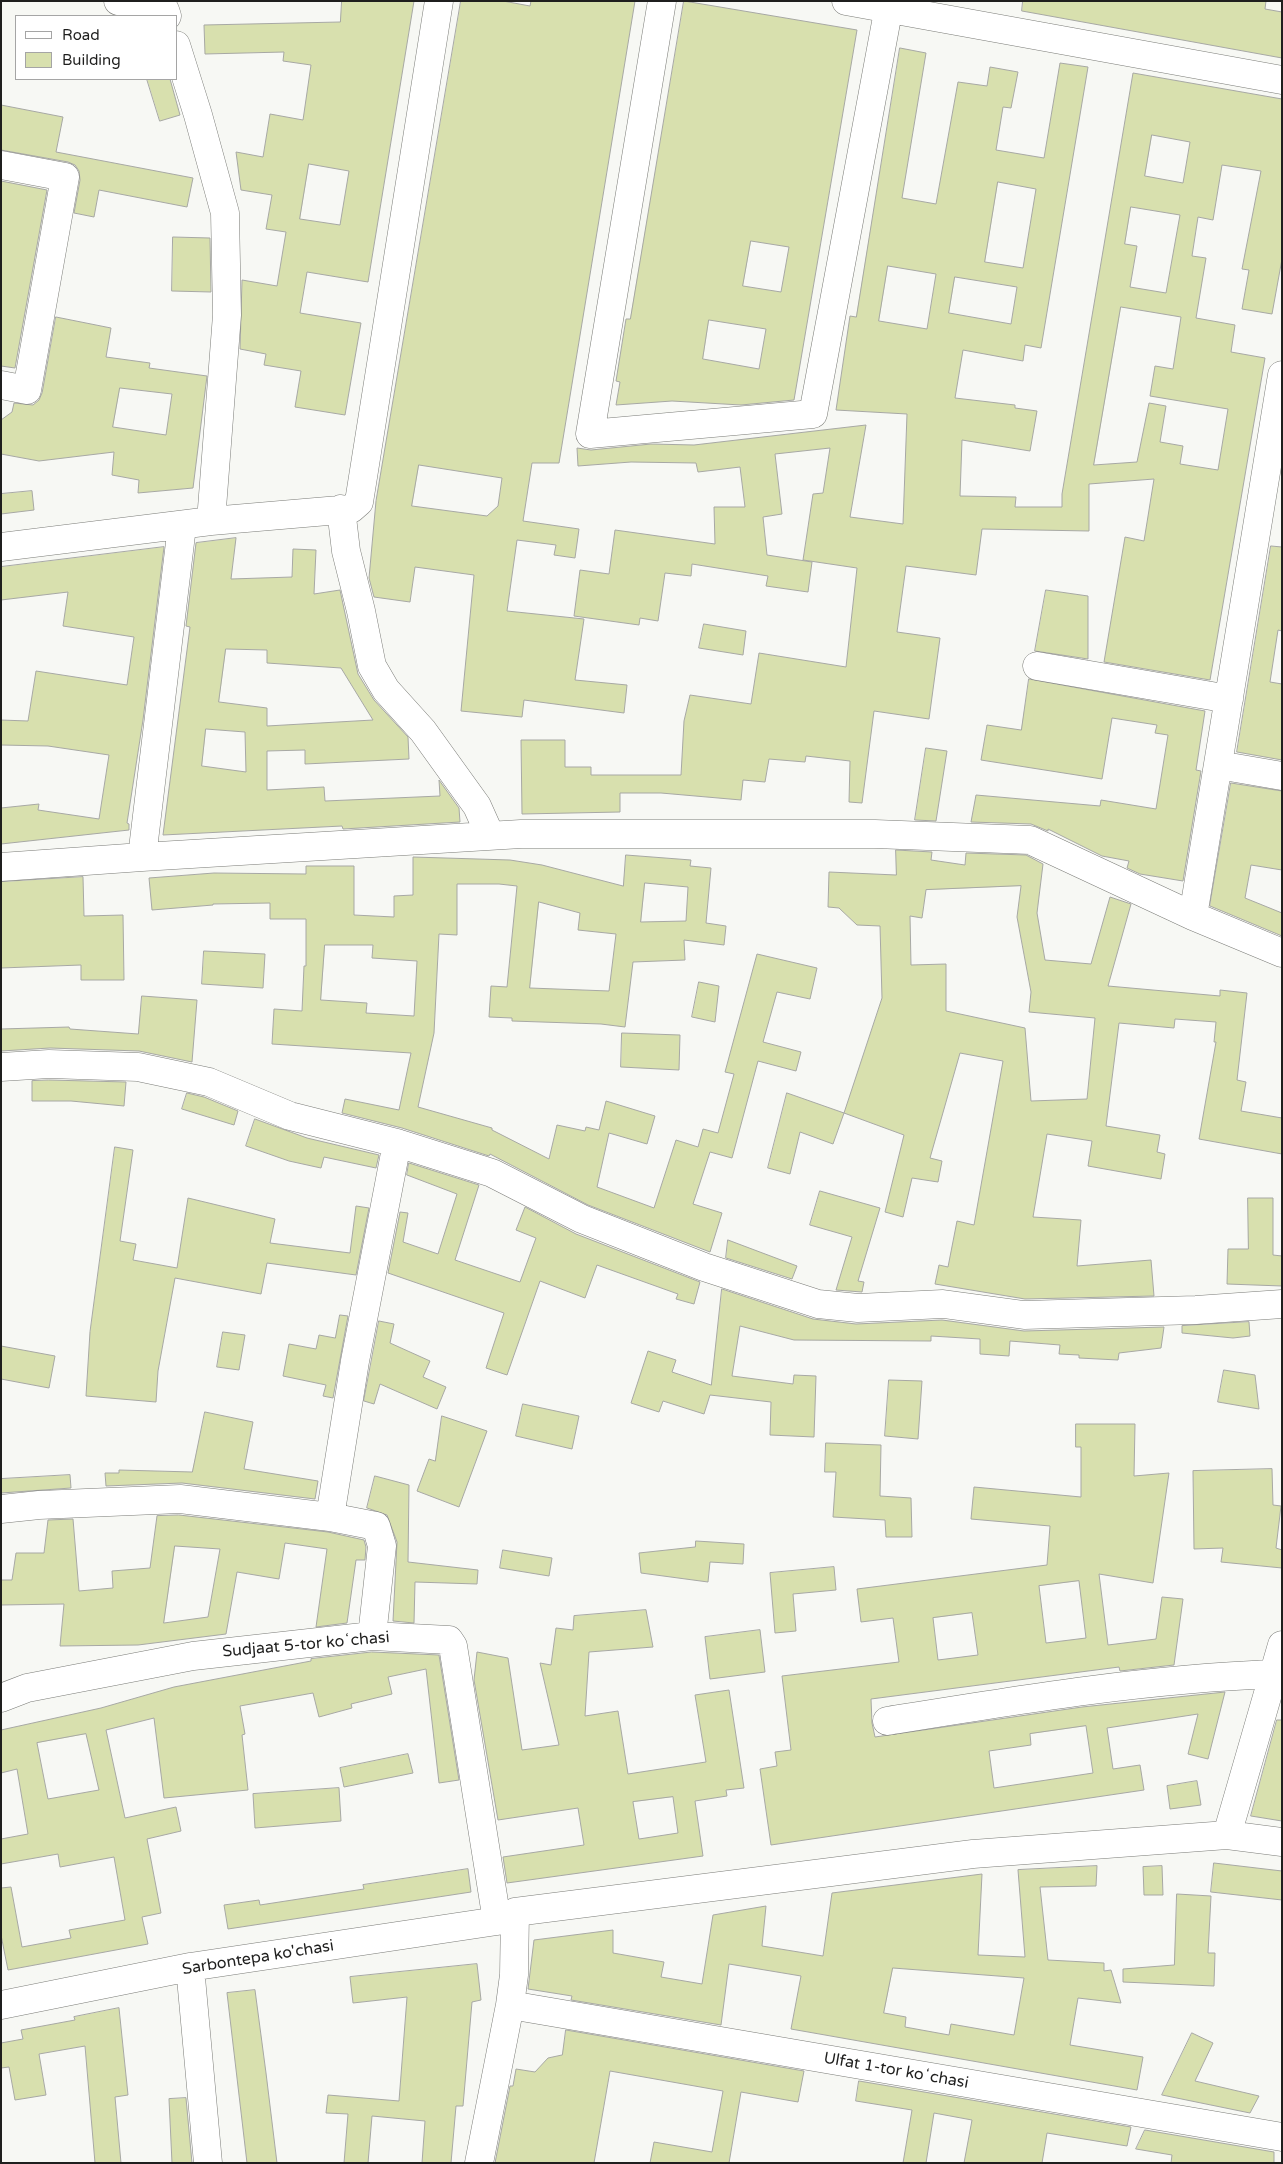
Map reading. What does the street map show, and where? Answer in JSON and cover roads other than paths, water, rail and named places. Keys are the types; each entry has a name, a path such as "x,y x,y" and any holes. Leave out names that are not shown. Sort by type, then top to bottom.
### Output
{"street":[{"path":"120,1 165,10 167,15"},
{"path":"1,547 182,526 210,521 351,509 359,502 439,1"},
{"path":"662,1 590,434 813,414 889,5"},
{"path":"846,1 889,5 1282,80"},
{"path":"178,52 198,115 225,213 227,315 210,521"},
{"path":"1,165 65,177 27,390 1,385"},
{"path":"1193,916 1282,375"},
{"path":"342,509 346,551 372,666 386,690 423,731 476,806 490,836"},
{"path":"142,857 182,526"},
{"path":"1037,666 1228,699"},
{"path":"1218,765 1282,776"},
{"path":"1,867 490,836 646,833 836,834 1030,840 1193,916 1282,953"},
{"path":"1,1067 49,1064 138,1067 209,1082 290,1116 397,1143 492,1173 582,1219 704,1267 818,1304 858,1308 943,1304 1024,1315 1196,1310 1282,1304"},
{"path":"330,1516 355,1361 397,1143"},
{"path":"1,1509 38,1505 180,1499 330,1516 376,1526 382,1546 372,1636"},
{"name":"Sudjaat 5-tor koʻchasi","path":"1,1698 27,1688 193,1656 372,1636 443,1638 449,1640 453,1646 506,1917 514,1975 510,2005 479,2163"},
{"path":"1227,1834 1282,1645"},
{"path":"887,1720 1075,1691 1197,1677 1274,1674"},
{"name":"Sarbontepa ko'chasi","path":"1,2005 190,1967 506,1917 973,1854 1227,1834 1282,1842"},
{"path":"190,1967 208,2163"},
{"name":"Ulfat 1-tor koʻchasi","path":"510,2005 1282,2137"}]}
